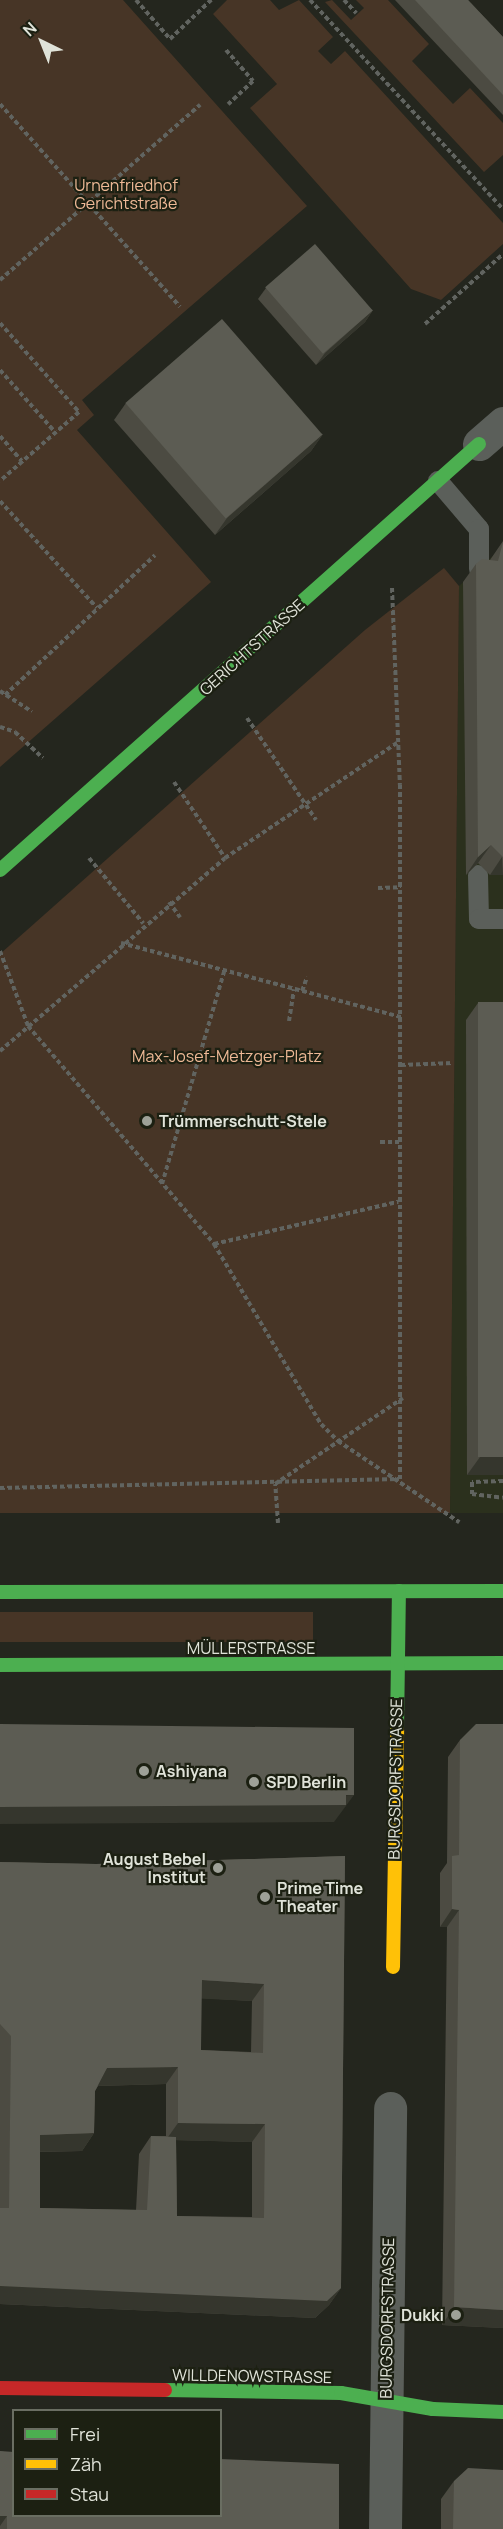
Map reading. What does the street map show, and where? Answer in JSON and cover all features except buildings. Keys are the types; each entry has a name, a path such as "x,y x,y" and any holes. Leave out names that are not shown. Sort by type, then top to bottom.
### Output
{"street":[{"name":"GERICHTSTRASSE","path":"0,870 491,434"},
{"name":"BURGSDORFSTRASSE","path":"393,1967 399,1591"},
{"path":"0,1592 503,1591"},
{"name":"MÜLLERSTRASSE","path":"0,1665 503,1663"},
{"name":"BURGSDORFSTRASSE","path":"385,2529 390,2108"},
{"name":"WILLDENOWSTRASSE","path":"0,2388 341,2393 503,2412"}],"lane":[{"path":"441,478 479,529 484,564"},
{"path":"478,875 479,919 503,919"}],"path":[{"path":"136,0 170,39 211,0"},
{"path":"344,0 356,13"},
{"path":"313,1 503,209"},
{"path":"226,50 253,81 228,104"},
{"path":"0,104 180,307"},
{"path":"0,280 200,105"},
{"path":"425,324 503,254"},
{"path":"0,323 79,412 1,478"},
{"path":"0,370 55,432"},
{"path":"0,436 22,461"},
{"path":"0,501 97,608"},
{"path":"5,695 155,555"},
{"path":"392,588 401,886 398,1202 403,1398 400,1479"},
{"path":"0,691 32,712"},
{"path":"246,718 316,820"},
{"path":"0,727 15,732 43,758"},
{"path":"0,1051 143,923 225,858 398,743"},
{"path":"174,782 225,858"},
{"path":"89,858 143,923"},
{"path":"378,888 401,886"},
{"path":"169,902 180,917"},
{"path":"121,944 401,1017"},
{"path":"0,951 28,1026 214,1244 321,1424 338,1441 400,1479 459,1522"},
{"path":"162,1184 224,972"},
{"path":"302,991 307,977"},
{"path":"290,1021 294,989"},
{"path":"400,1065 453,1063"},
{"path":"381,1142 399,1142"},
{"path":"214,1244 398,1202"},
{"path":"295,1218 295,1224"},
{"path":"276,1484 403,1398"},
{"path":"0,1488 276,1484 400,1479"},
{"path":"503,1481 472,1482 472,1494 503,1498"},
{"path":"276,1484 278,1523"}],"shaded area":[{"path":"503,547 503,1513 450,1513 459,586"}],"green space":[{"name":"Urnenfriedhof Gerichtstraße","path":"0,0 123,0 307,206 82,400 94,415 77,430 211,582 0,767"},
{"path":"227,0 270,0 279,10 299,0 333,37 318,51 331,64 345,51 503,223 503,244 441,300 411,289 250,108 277,84 213,14"},
{"path":"332,0 351,20 364,8 356,0 388,0 429,44 412,61 453,104 470,88 503,123 503,155 484,172 325,2"},
{"name":"Max-Josef-Metzger-Platz","path":"444,568 459,586 450,1513 0,1513 0,954 365,630"},
{"path":"0,1612 313,1612 313,1642 0,1642"}],"traffic: fast":[{"path":"0,870 479,444"},
{"path":"397,1730 399,1591"},
{"path":"0,1592 503,1591"},
{"path":"0,1665 503,1663"},
{"path":"165,2390 341,2393 433,2409 503,2412"}],"traffic: slow":[{"path":"393,1967 397,1730"}],"traffic: jam":[{"path":"0,2388 165,2390"}],"place":[{"name":"Trümmerschutt-Stele","path":"147,1121"},
{"name":"Ashiyana","path":"144,1771"},
{"name":"SPD Berlin","path":"254,1782"},
{"name":"August Bebel Institut","path":"218,1868"},
{"name":"Prime Time Theater","path":"265,1897"},
{"name":"Dukki","path":"456,2315"}]}
